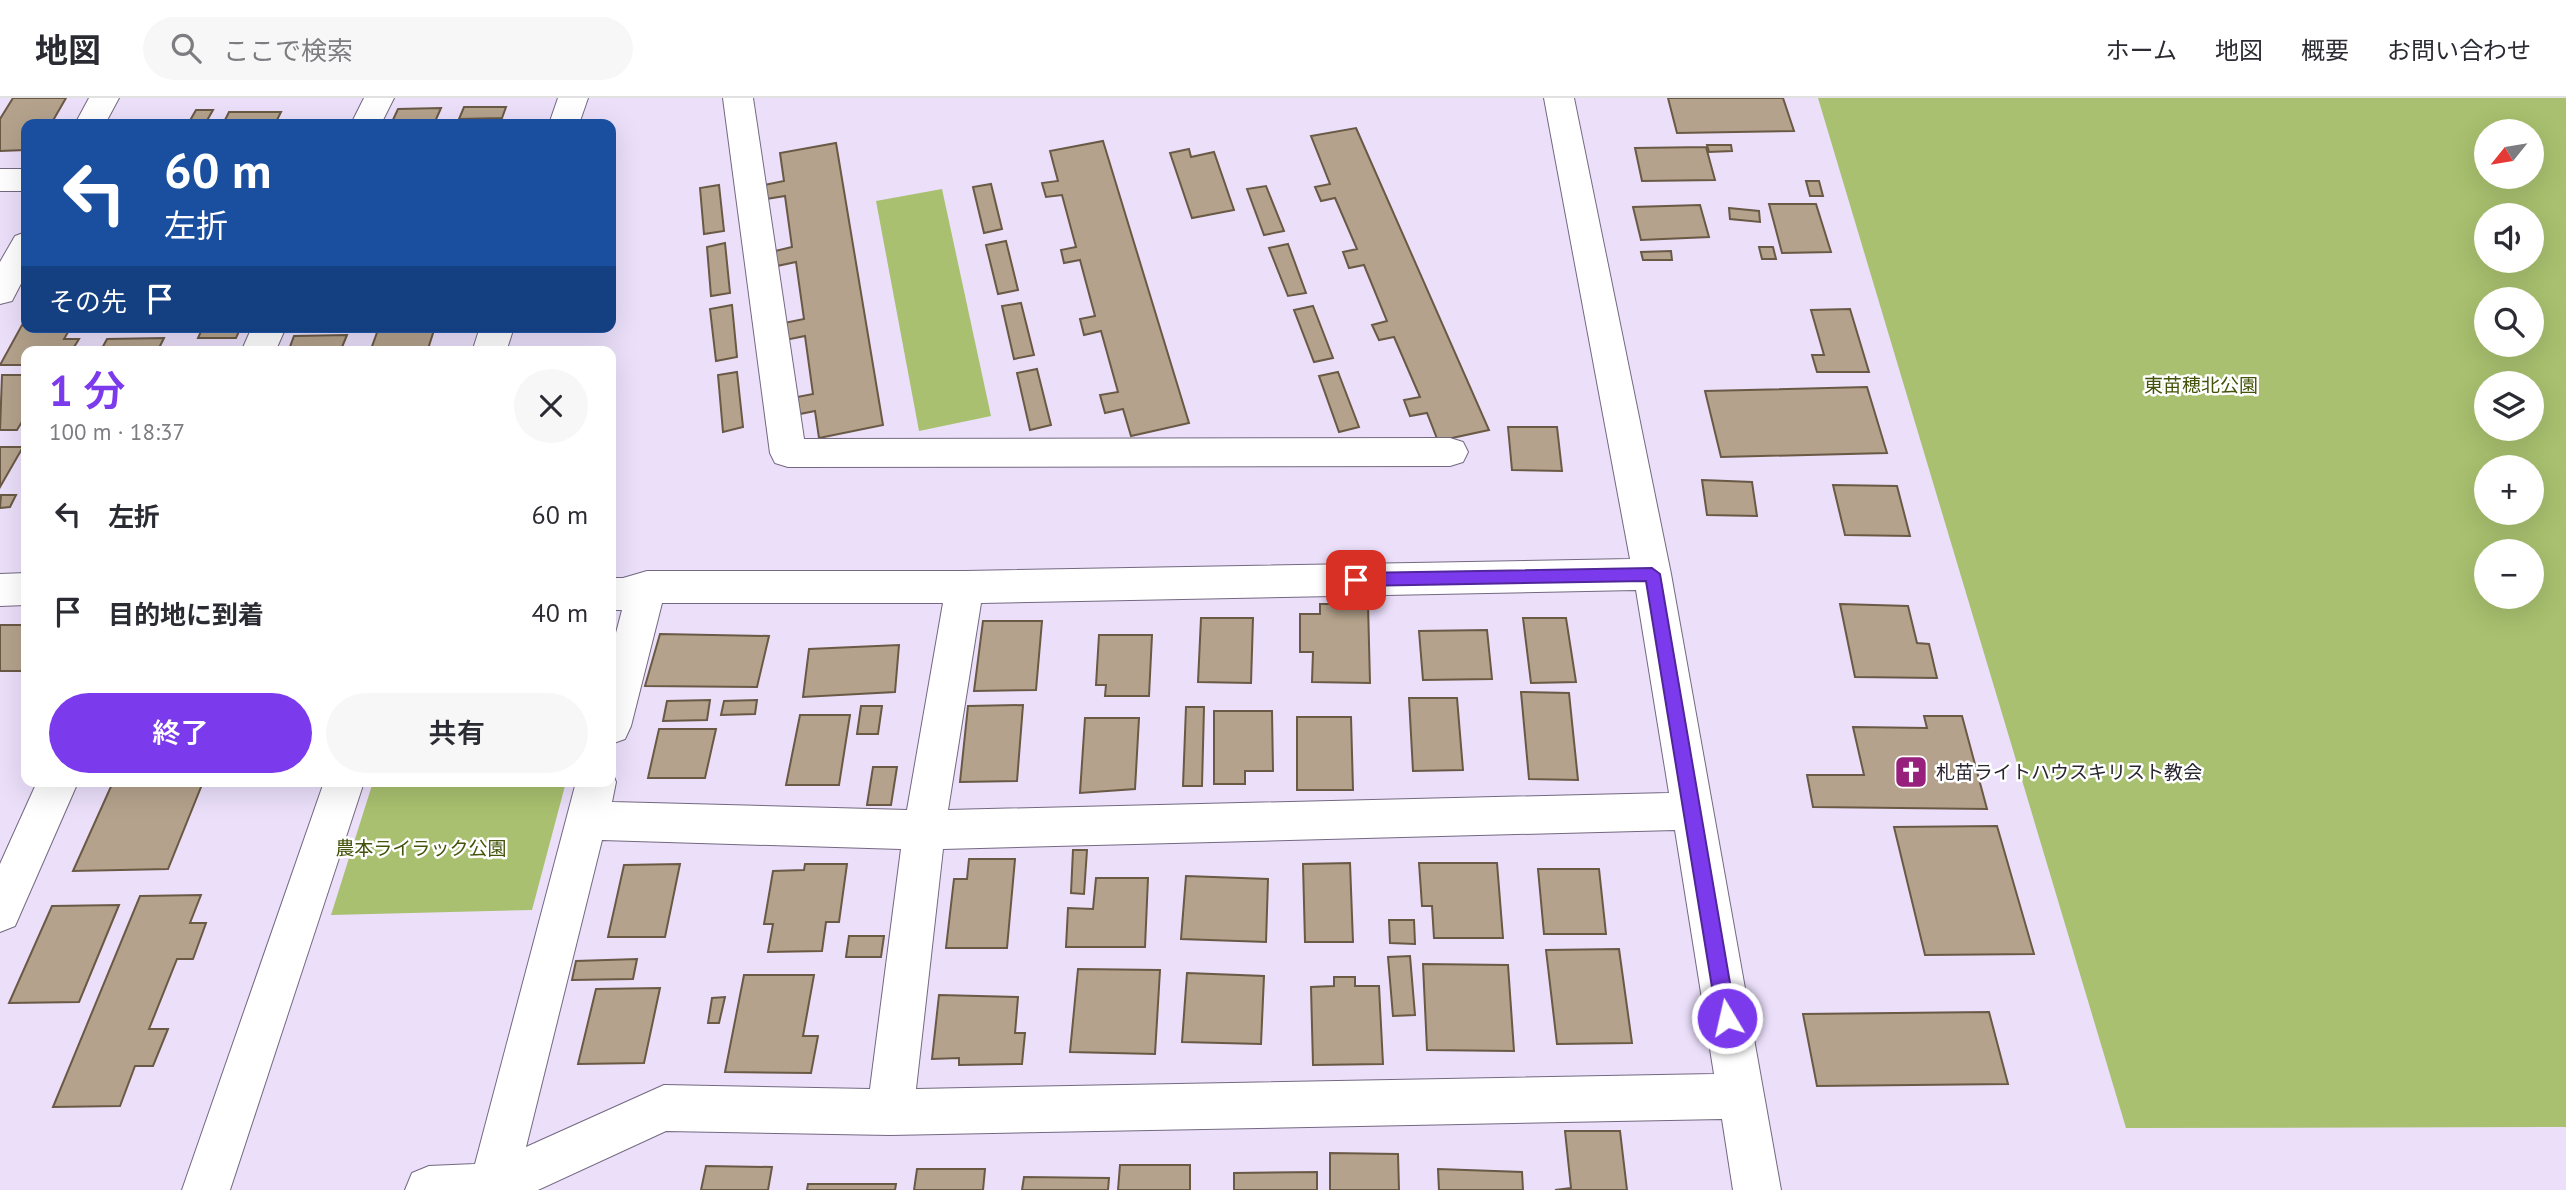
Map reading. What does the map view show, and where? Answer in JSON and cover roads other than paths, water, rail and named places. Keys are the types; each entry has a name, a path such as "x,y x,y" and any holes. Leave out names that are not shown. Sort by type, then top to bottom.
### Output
{"street":[{"path":"93,119 104,98"},
{"path":"368,119 379,98"},
{"path":"566,119 573,98"},
{"path":"738,98 788,453 1450,452"},
{"path":"1559,98 1652,574 1757,1190"},
{"path":"0,180 21,180"},
{"path":"0,292 21,253"},
{"path":"616,688 629,590 965,587 1652,574"},
{"path":"890,1112 924,830 965,587"},
{"path":"0,590 21,589"},
{"path":"0,911 56,787"},
{"path":"206,1190 342,787"},
{"path":"492,1189 590,801 924,830 1692,811"},
{"path":"429,1190 492,1189 664,1108 890,1112 1740,1096"}],"place":[{"name":"札苗ライトハウスキリスト教会","path":"1911,772"}],"park label":[{"name":"東苗穂北公園","path":"2201,385"},
{"name":"農本ライラック公園","path":"421,848"}]}
